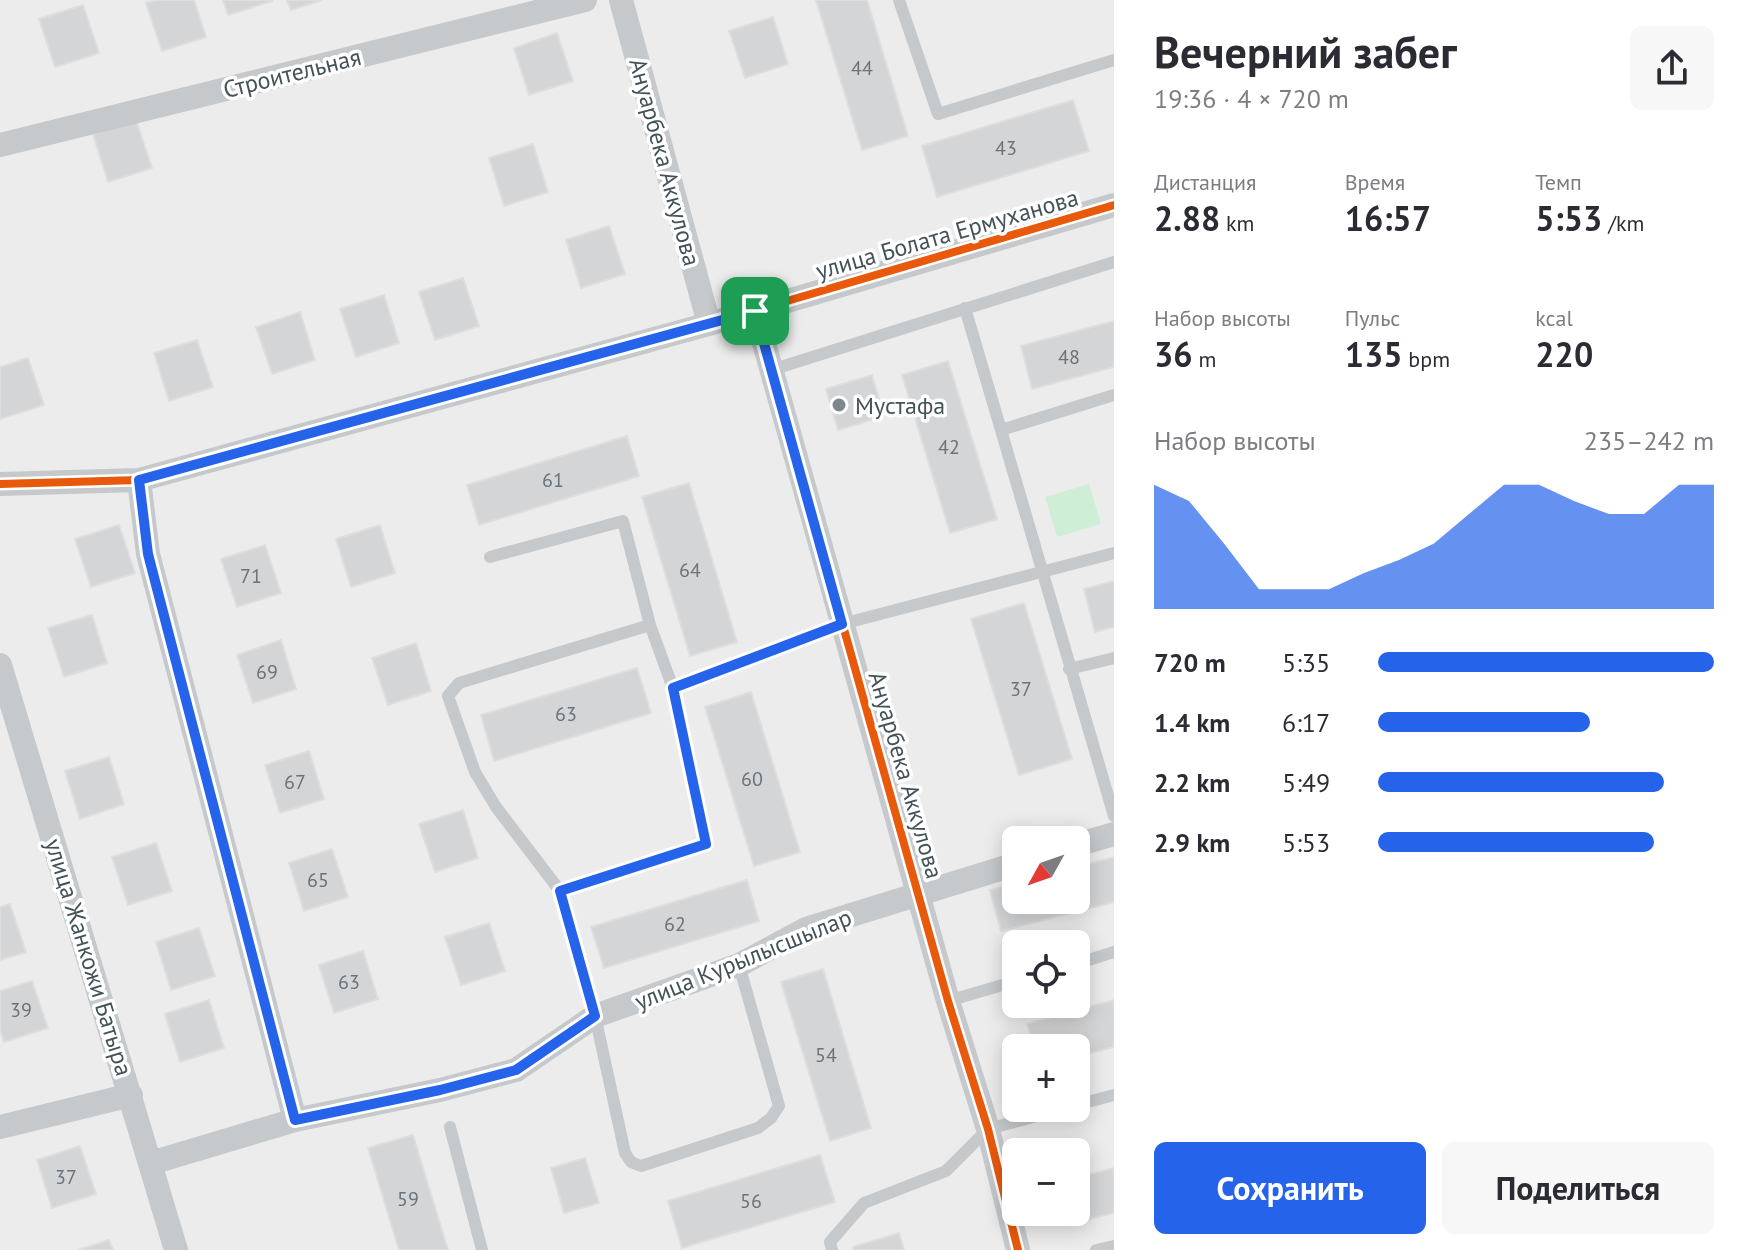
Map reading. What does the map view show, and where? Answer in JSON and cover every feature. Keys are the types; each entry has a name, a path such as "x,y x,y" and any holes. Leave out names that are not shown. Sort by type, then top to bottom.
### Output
{"street":[{"name":"Строительная","path":"0,145 585,0"},
{"name":"Ануарбека Аккулова","path":"621,0 709,324"},
{"name":"улица Болата Ермуханова","path":"0,484 139,480 709,324 1114,205"},
{"name":"Ануарбека Аккулова","path":"755,311 948,1001 988,1129 1018,1250"},
{"path":"139,480 148,554 295,1120"},
{"name":"улица Жанкожи Батыра","path":"0,665 176,1250"},
{"path":"1090,841 1114,834"},
{"name":"улица Курылысшылар","path":"151,1163 295,1120 440,1090 516,1070 595,1016 739,965 806,929 1002,868"},
{"path":"0,1127 131,1095"}],"lane":[{"path":"899,0 938,114 1114,60"},
{"path":"771,370 1114,262"},
{"path":"965,308 1114,816"},
{"path":"1001,430 1114,395"},
{"path":"490,557 623,521 650,625 673,688 706,844 560,891"},
{"path":"673,688 842,624 1114,553"},
{"path":"650,625 459,683 448,696 475,772 496,807 560,891 595,1016 625,1153 631,1162 641,1166 758,1128 771,1118 779,1106 739,965"},
{"path":"1069,669 1114,658"},
{"path":"1090,960 1114,952"},
{"path":"948,1001 1002,985"},
{"path":"1090,1101 1114,1095"},
{"path":"832,1250 830,1242 864,1203 946,1171 988,1129 1014,1122"},
{"path":"450,1127 482,1250"},
{"path":"1096,1250 1114,1246"}],"green space":[{"path":"1089,484 1101,524 1057,537 1045,497"}],"building":[{"path":"194,0 206,37 162,51 146,3"},
{"path":"223,0 272,0 272,1 228,15"},
{"path":"287,0 322,0 291,10"},
{"path":"816,0 867,0 908,136 862,150"},
{"path":"83,5 99,53 55,67 39,19"},
{"path":"773,17 788,64 745,78 729,31"},
{"path":"557,33 573,81 529,95 514,48"},
{"path":"1073,100 1089,151 937,197 922,146"},
{"path":"136,120 152,168 108,182 93,134"},
{"path":"533,144 548,192 504,206 489,158"},
{"path":"609,226 625,274 581,288 566,240"},
{"path":"463,278 479,326 435,340 419,292"},
{"path":"384,295 399,343 356,357 340,309"},
{"path":"300,312 315,360 272,374 256,327"},
{"path":"1114,321 1114,367 1032,389 1021,346"},
{"path":"197,340 213,387 169,401 154,353"},
{"path":"28,358 44,405 0,419 0,367"},
{"path":"948,361 997,519 950,533 902,375"},
{"path":"872,375 884,416 838,430 826,389"},
{"path":"627,436 639,476 479,525 467,485"},
{"path":"689,483 737,642 690,656 642,497"},
{"path":"119,525 135,573 91,587 75,539"},
{"path":"380,525 395,573 351,587 336,539"},
{"path":"265,545 281,593 237,607 221,559"},
{"path":"1114,581 1114,627 1095,632 1084,589"},
{"path":"1024,603 1072,759 1019,775 971,619"},
{"path":"92,615 107,663 64,677 48,628"},
{"path":"281,640 296,689 253,703 237,655"},
{"path":"416,643 431,691 388,705 372,658"},
{"path":"637,668 651,713 494,761 481,715"},
{"path":"751,692 800,852 754,866 705,707"},
{"path":"309,751 324,799 280,813 265,765"},
{"path":"109,757 124,804 80,819 65,771"},
{"path":"463,810 478,858 435,872 419,824"},
{"path":"156,843 172,891 128,905 112,857"},
{"path":"332,849 348,897 304,911 289,863"},
{"path":"1114,857 1114,902 1090,908 1090,863"},
{"path":"747,880 759,921 604,968 591,927"},
{"path":"1002,887 1002,914 1067,914 1001,931 990,890"},
{"path":"10,904 26,952 0,960 0,907"},
{"path":"489,923 505,971 461,985 445,937"},
{"path":"199,928 215,976 171,990 156,942"},
{"path":"363,951 378,999 334,1013 319,965"},
{"path":"823,969 871,1128 830,1141 781,982"},
{"path":"32,981 48,1028 4,1042 0,1029 0,991"},
{"path":"209,1000 224,1048 180,1062 165,1014"},
{"path":"1114,1000 1114,1047 1090,1053 1090,1034 1030,1034 1027,1024 1049,1018 1090,1018 1090,1007"},
{"path":"413,1135 448,1250 399,1250 368,1148"},
{"path":"80,1146 96,1194 52,1208 37,1160"},
{"path":"820,1155 835,1202 682,1248 668,1201"},
{"path":"585,1158 599,1203 564,1213 551,1168"},
{"path":"1114,1168 1114,1213 1090,1219 1090,1174"},
{"path":"899,1233 904,1250 854,1250 853,1247"},
{"path":"109,1240 113,1250 78,1250"}],"cycle path":[{"path":"0,484 139,480 709,324 1114,205"},
{"path":"755,311 948,1001 988,1129 1018,1250"}],"place":[{"name":"Мустафа","path":"839,405"}],"route":[{"path":"755,311 842,624 673,688 706,844 560,891 595,1016 516,1070 440,1090 295,1120 148,554 139,480 755,311"}]}
